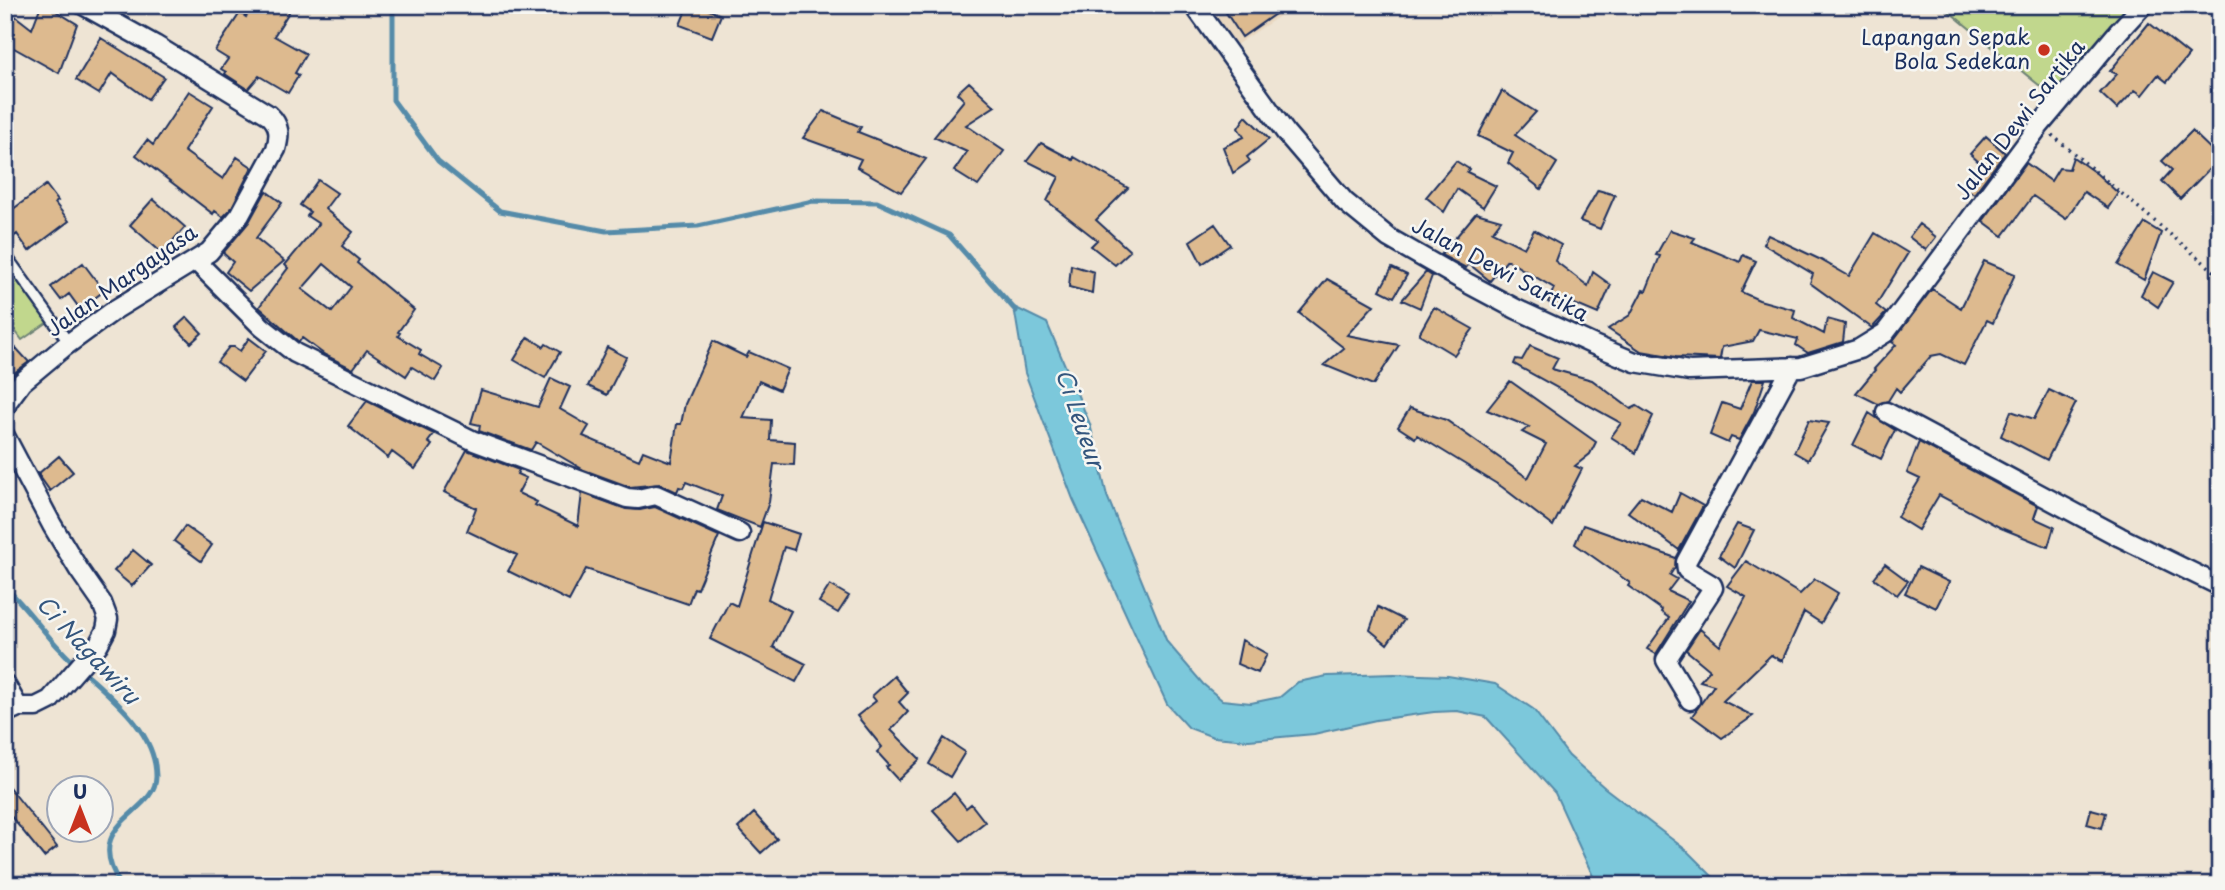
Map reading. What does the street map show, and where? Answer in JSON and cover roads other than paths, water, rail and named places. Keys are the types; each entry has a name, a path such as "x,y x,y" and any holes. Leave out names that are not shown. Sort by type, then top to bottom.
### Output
{"street":[{"name":"Jalan Dewi Sartika","path":"1194,5 1286,133 1345,202 1389,238 1516,309 1635,362 1689,371 1811,365 1859,349 1885,332 2040,125 2143,5"},
{"name":"Jalan Margayasa","path":"5,408 22,382 69,343 116,309 209,252 240,215 276,149 278,126 269,115 89,7"},
{"path":"196,261 284,346 363,388 485,446 628,498 656,495 740,533"},
{"path":"1690,700 1666,660 1713,588 1687,570 1686,562 1792,367"},
{"path":"1886,412 2120,537 2220,586"},
{"path":"5,436 52,525 106,610 106,629 92,654 50,700 43,705 12,710 5,684"}],"lane":[{"path":"5,254 69,343"}],"water":[{"path":"1014,307 1047,323 1090,424 1107,496 1167,642 1203,684 1222,700 1251,703 1280,697 1298,682 1327,676 1448,676 1495,684 1533,709 1569,756 1605,788 1686,850 1721,885 1597,885 1555,793 1486,717 1457,711 1434,712 1376,720 1314,734 1249,740 1213,737 1189,728 1167,704 1073,499 1025,373"}],"waterway":[{"name":"Ci Leueur","path":"393,5 393,100 438,161 500,211 606,231 698,226 813,201 877,202 949,235 1016,311"},
{"name":"Ci Nagawiru","path":"5,587 62,651 135,722 146,739 156,776 153,789 123,821 109,846 110,864 121,885"}],"place":[{"name":"Lapangan Sepak Bola Sedekan","path":"2044,50"}]}
